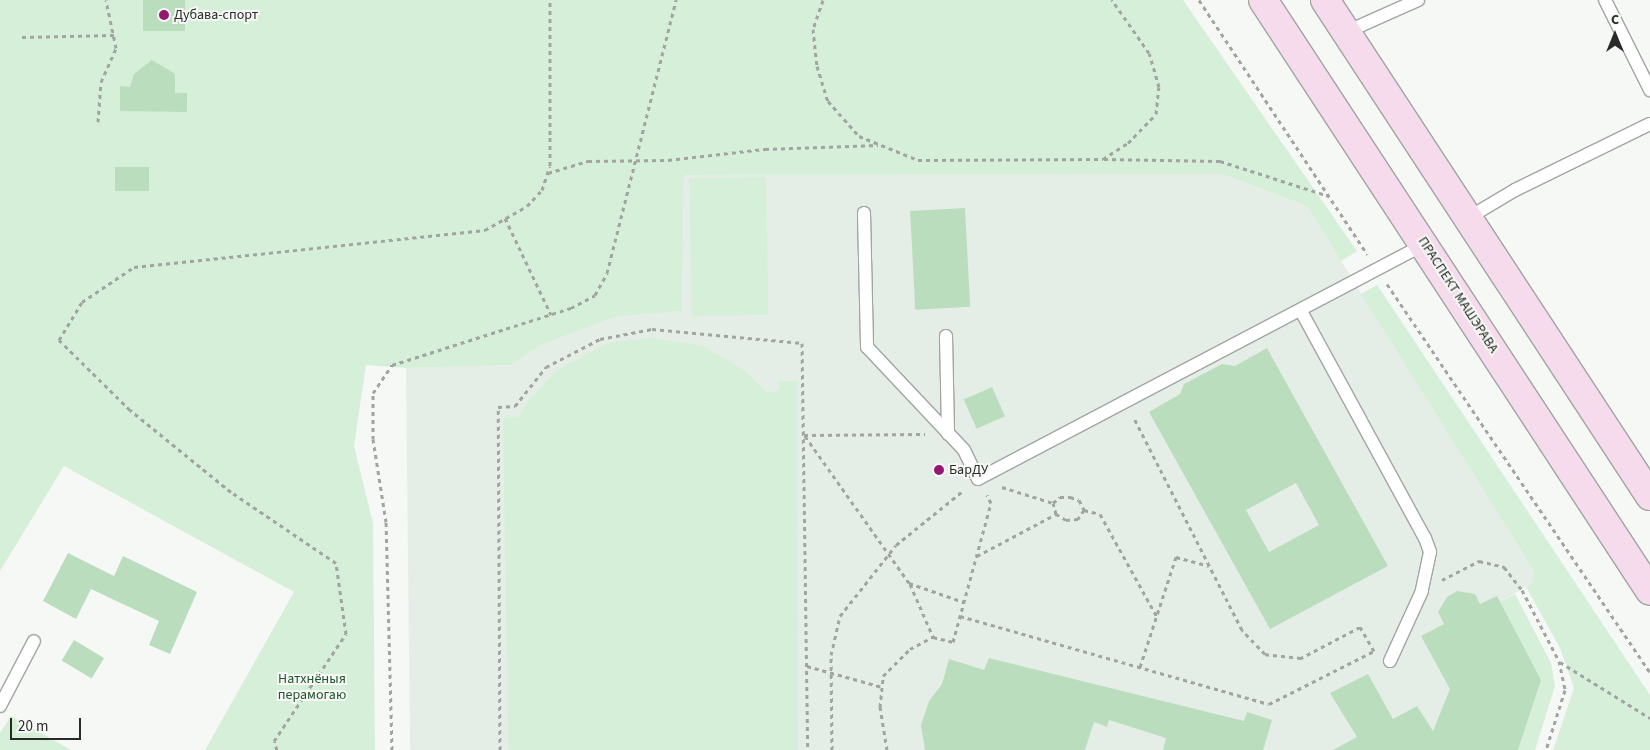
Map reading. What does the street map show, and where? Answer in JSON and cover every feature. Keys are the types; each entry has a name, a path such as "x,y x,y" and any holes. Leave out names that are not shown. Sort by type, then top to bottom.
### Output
{"main road":[{"name":"ПРАСПЕКТ МАШЭРАВА","path":"1263,0 1425,244 1650,591"},
{"path":"1324,0 1650,496"}],"lane":[{"path":"1346,32 1418,0"},
{"path":"1605,0 1650,90"},
{"path":"1468,218 1515,190 1650,124"},
{"path":"864,214 867,348 964,450 978,479 1301,311 1377,268 1425,244"},
{"path":"1301,311 1425,538 1430,552 1422,591 1390,661"},
{"path":"946,336 948,434"},
{"path":"0,706 34,641"}],"path":[{"path":"98,122 101,82 116,48 106,0"},
{"path":"277,750 274,741 346,634 336,563 231,492 138,417 59,340 82,302 134,267 485,230 527,206 542,190 550,166 550,0"},
{"path":"392,750 386,522 373,439 373,393 392,365 571,308 595,295 607,272 676,0"},
{"path":"824,0 813,29 817,66 828,100 859,136 918,160 1104,159 1220,161 1329,196"},
{"path":"1104,159 1128,143 1156,114 1159,87 1149,53 1112,0"},
{"path":"1199,0 1650,673"},
{"path":"22,37 114,35"},
{"path":"548,174 588,161 668,160 765,148 881,145"},
{"path":"505,218 551,314"},
{"path":"500,750 498,407 515,406 546,367 600,339 652,329 802,343 808,750"},
{"path":"960,616 1268,704 1374,651 1360,627 1301,658 1265,654 1242,630 1125,402"},
{"path":"804,435 948,434"},
{"path":"804,435 909,583 933,637"},
{"path":"978,479 1053,503"},
{"path":"832,750 831,655 840,616 889,554 978,479"},
{"path":"887,750 880,707 883,676 910,649 933,637 953,642 991,503 978,479"},
{"path":"1053,503 1060,497 1070,497 1079,500 1084,510 1100,514 1157,616"},
{"path":"1053,503 1056,514 1066,520 1078,519 1084,510"},
{"path":"976,556 1056,514"},
{"path":"1140,667 1176,558 1210,567"},
{"path":"1422,591 1479,561 1504,567 1522,590 1559,661 1565,690 1546,750"},
{"path":"909,583 964,602"},
{"path":"1559,661 1650,718"},
{"path":"807,666 882,687"}],"shaded area":[{"name":"БарДУ","path":"1222,174 1307,206 1534,571 1532,583 1500,602 1541,680 1518,750 410,750 406,368 511,365 541,345 614,317 682,311 684,175"}],"green space":[{"name":"Натхнёныя перамогаю","path":"0,0 1183,0 1357,251 1341,261 1307,206 1222,174 684,175 682,311 614,317 541,345 511,365 406,368 366,365 354,446 373,523 375,750 205,750 294,592 64,466 0,571"},
{"path":"766,177 768,315 691,316 689,178"},
{"path":"1377,285 1650,695 1650,750 1553,750 1574,688 1560,648 1526,587 1532,583 1534,571 1361,294"},
{"path":"651,338 703,346 744,370 767,393 779,390 779,381 797,381 798,750 508,750 503,418 519,417 528,401 556,371 607,343"},
{"path":"1515,594 1551,663 1555,686 1535,750 1518,750 1541,680 1500,602"},
{"path":"11,716 71,750 0,750 0,733"}],"building":[{"name":"Дубава-спорт","path":"143,0 185,0 185,31 143,31"},
{"path":"152,60 175,74 175,93 187,93 187,112 120,111 120,86 130,87 134,74"},
{"path":"115,167 149,167 149,191 115,191"},
{"path":"965,208 970,307 915,310 910,211"},
{"path":"1267,348 1388,566 1270,629 1149,412 1180,394 1184,384 1222,364 1235,366","holes":["1296,483 1319,525 1269,552 1246,510"]},
{"path":"992,387 1005,416 977,429 964,400"},
{"path":"68,553 114,576 123,556 197,592 170,654 149,645 159,621 91,589 76,619 43,601"},
{"path":"1457,591 1475,594 1480,604 1497,596 1541,680 1518,750 1333,750 1357,737 1330,693 1368,674 1393,719 1417,706 1433,731 1450,689 1421,636 1444,624 1438,612 1447,597"},
{"path":"74,640 104,658 92,679 62,661"},
{"path":"989,658 1244,721 1247,712 1272,720 1263,750 1163,750 1166,738 1109,720 1107,727 1094,722 1085,750 925,750 921,725 929,701 942,684 949,659 984,670"}],"place":[{"name":"Дубава-спорт","path":"164,15"},
{"name":"БарДУ","path":"939,470"}]}
